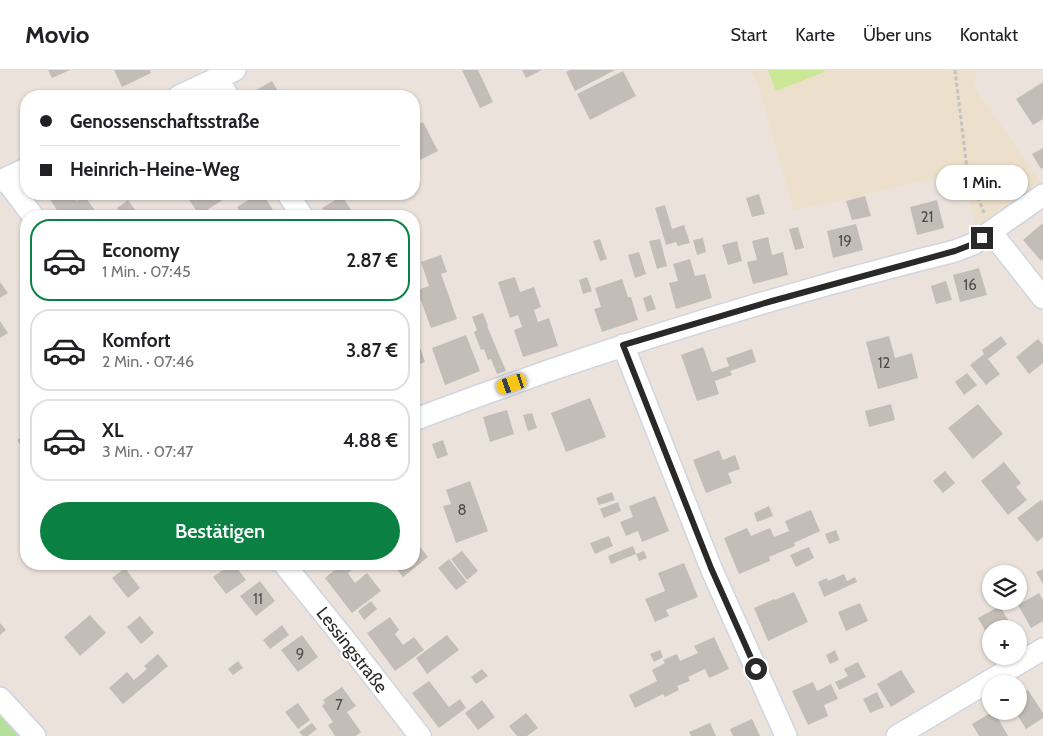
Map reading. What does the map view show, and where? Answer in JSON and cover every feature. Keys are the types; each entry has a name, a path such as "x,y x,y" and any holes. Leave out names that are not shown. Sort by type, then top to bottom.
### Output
{"street":[{"path":"199,90 226,82"},
{"path":"20,172 3,180 28,210"},
{"path":"420,418 623,345 772,301 955,251 973,244 1043,195"},
{"path":"991,232 1043,298"},
{"path":"623,345 711,568 786,736"},
{"name":"Lessingstraße","path":"289,570 420,736"},
{"path":"898,736 1043,649"},
{"path":"0,698 35,736"}],"path":[{"path":"955,70 967,169 991,232"}],"shaded area":[{"path":"751,70 976,70 975,88 1043,185 977,229 962,172 794,211 759,88"}],"green space":[{"path":"768,70 823,70 824,72 776,91"},
{"path":"0,698 32,736 0,736"}],"building":[{"path":"48,70 70,70 52,78"},
{"path":"114,70 150,70 151,73 122,87"},
{"path":"462,70 478,70 493,102 480,108"},
{"path":"522,70 542,70 526,78"},
{"path":"570,70 615,70 575,91 566,72"},
{"path":"623,71 636,96 590,120 577,94"},
{"path":"272,81 277,90 256,90"},
{"path":"1043,82 1043,119 1033,125 1016,99"},
{"path":"423,122 438,151 420,160 420,124"},
{"path":"1043,148 1043,168 1041,169 1032,154"},
{"path":"759,194 765,214 752,217 746,198"},
{"path":"865,196 871,216 852,220 846,201"},
{"path":"50,200 88,200 94,210 57,210"},
{"path":"128,200 135,210 118,210 117,208"},
{"path":"189,200 223,200 207,210 196,210"},
{"path":"248,200 267,200 273,210 239,210 237,207"},
{"path":"335,200 345,200 351,210 324,210 322,208"},
{"path":"937,200 944,228 917,235 910,207"},
{"path":"665,205 672,229 684,225 690,243 678,246 676,242 666,245 655,208"},
{"path":"1043,223 1043,259 1041,261 1023,240"},
{"path":"856,224 863,250 833,258 827,231"},
{"path":"798,227 804,248 795,250 789,229"},
{"path":"768,237 772,255 783,252 788,275 753,284 747,262 757,260 752,241"},
{"path":"703,238 706,252 697,255 693,240"},
{"path":"600,239 607,259 600,261 593,241"},
{"path":"660,239 667,266 657,269 649,241"},
{"path":"737,241 742,261 728,265 722,245"},
{"path":"639,252 646,274 635,278 628,255"},
{"path":"441,255 447,272 441,274 457,319 431,328 420,298 420,289 429,286 421,262"},
{"path":"690,259 695,276 705,274 712,298 676,309 669,283 678,281 673,264"},
{"path":"979,268 987,295 960,302 953,275"},
{"path":"515,277 520,292 534,287 541,307 534,310 538,322 549,318 558,346 523,357 514,330 522,327 518,315 510,318 498,282"},
{"path":"587,277 592,291 583,294 579,280"},
{"path":"622,279 628,297 631,297 638,320 602,332 594,309 601,307 595,288"},
{"path":"946,281 952,300 936,304 931,286"},
{"path":"0,282 8,293 0,298"},
{"path":"651,295 656,309 647,312 643,298"},
{"path":"483,313 506,371 497,374 491,359 488,360 484,349 481,350 474,332 477,330 472,317"},
{"path":"0,321 8,333 0,338"},
{"path":"466,335 480,371 445,385 432,348"},
{"path":"889,336 895,358 912,353 918,378 878,389 866,342"},
{"path":"1001,336 1007,344 988,359 1000,374 986,385 970,365 984,354 982,350"},
{"path":"1038,339 1043,345 1043,363 1029,374 1016,357"},
{"path":"420,347 425,362 420,364"},
{"path":"703,347 712,372 729,366 726,358 752,349 756,362 730,371 732,375 715,381 719,394 697,401 681,355"},
{"path":"967,373 977,385 964,395 955,382"},
{"path":"590,398 606,437 566,452 551,413"},
{"path":"891,404 895,420 869,427 865,411"},
{"path":"978,404 1003,434 973,459 948,428"},
{"path":"507,410 514,434 490,442 483,417"},
{"path":"532,413 537,428 528,431 523,415"},
{"path":"443,440 448,455 437,459 432,444"},
{"path":"719,450 723,460 735,455 740,469 728,473 732,483 706,493 693,460"},
{"path":"1004,462 1021,483 1016,487 1027,500 1008,515 981,481"},
{"path":"945,471 955,483 943,493 933,481"},
{"path":"470,481 488,531 456,543 443,506 451,504 446,490"},
{"path":"612,492 615,500 599,505 596,498"},
{"path":"655,496 669,531 642,542 638,531 626,536 620,522 633,517 629,506"},
{"path":"1041,500 1043,502 1043,537 1037,542 1017,518"},
{"path":"618,502 621,511 604,518 600,509"},
{"path":"769,506 773,516 757,522 754,513"},
{"path":"811,510 820,531 794,543 795,546 769,557 770,561 739,574 724,538 747,528 751,536 770,528 774,537 789,531 785,521"},
{"path":"836,530 840,540 829,544 825,534"},
{"path":"609,536 613,546 595,554 590,543"},
{"path":"633,546 636,554 611,564 608,556"},
{"path":"420,547 428,557 420,563"},
{"path":"809,547 814,558 796,567 790,555"},
{"path":"462,551 478,571 467,580 451,559"},
{"path":"644,551 647,558 639,561 636,554"},
{"path":"449,559 467,582 456,590 438,568"},
{"path":"684,563 698,597 666,610 669,616 655,622 645,599 665,591 658,573"},
{"path":"1043,569 1043,584 1036,572"},
{"path":"122,570 126,570 140,588 128,598 112,578"},
{"path":"223,570 238,570 246,580 226,594 213,577"},
{"path":"335,570 352,570 348,573 355,583 367,573 381,591 352,613 325,578"},
{"path":"397,570 412,570 403,577"},
{"path":"844,574 847,581 855,577 857,582 824,597 818,582 827,578 828,581"},
{"path":"260,581 275,601 256,616 240,596"},
{"path":"794,592 808,622 768,641 754,608"},
{"path":"1039,593 1043,600 1043,621 1031,628 1021,610 1027,610 1027,600"},
{"path":"371,601 377,609 364,620 358,611"},
{"path":"860,603 868,621 846,631 838,612"},
{"path":"993,610 1002,610 1008,620 982,620 982,625 978,618"},
{"path":"90,615 106,633 80,656 64,637"},
{"path":"140,616 154,633 141,644 127,627"},
{"path":"390,617 399,630 395,634 403,645 414,637 424,650 395,671 367,633"},
{"path":"0,623 6,630 0,635"},
{"path":"282,625 289,635 270,649 263,640"},
{"path":"302,635 318,657 298,672 281,650"},
{"path":"447,635 459,650 427,674 416,658"},
{"path":"714,637 729,669 709,678 705,669 688,677 690,681 677,686 679,690 665,697 663,694 635,708 629,695 657,681 652,670 665,663 663,660 677,654 680,661 698,653 694,646"},
{"path":"660,650 663,657 654,662 650,654"},
{"path":"835,650 839,660 830,664 826,655"},
{"path":"158,654 168,666 123,704 109,688 127,672 134,680 147,669 144,666"},
{"path":"238,661 243,668 233,675 228,669"},
{"path":"858,662 866,677 839,690 835,682 848,676 844,669"},
{"path":"482,669 488,676 476,684 471,677"},
{"path":"901,670 915,692 891,707 877,684"},
{"path":"429,681 449,707 460,699 466,708 439,728 412,693"},
{"path":"813,682 817,691 831,684 838,699 824,705 828,716 808,725 792,691"},
{"path":"342,687 356,706 347,712 361,732 356,736 335,736 328,725 333,722 322,706 325,703 323,700"},
{"path":"1027,691 1043,713 1043,718 1026,729 1020,720 1027,720"},
{"path":"877,692 884,707 870,713 863,699"},
{"path":"482,700 495,717 478,730 465,713"},
{"path":"298,703 310,720 298,729 285,712"},
{"path":"526,713 538,728 527,736 517,736 509,726"},
{"path":"982,718 982,720 999,720 1008,736 979,736 972,724"},
{"path":"752,719 760,736 733,736 730,729"},
{"path":"312,723 317,729 308,736 303,736 299,732"},
{"path":"710,723 716,736 691,736 689,732"}],"route":[{"path":"756,669 711,568 623,345 772,301 955,251 973,244 982,238"}]}
